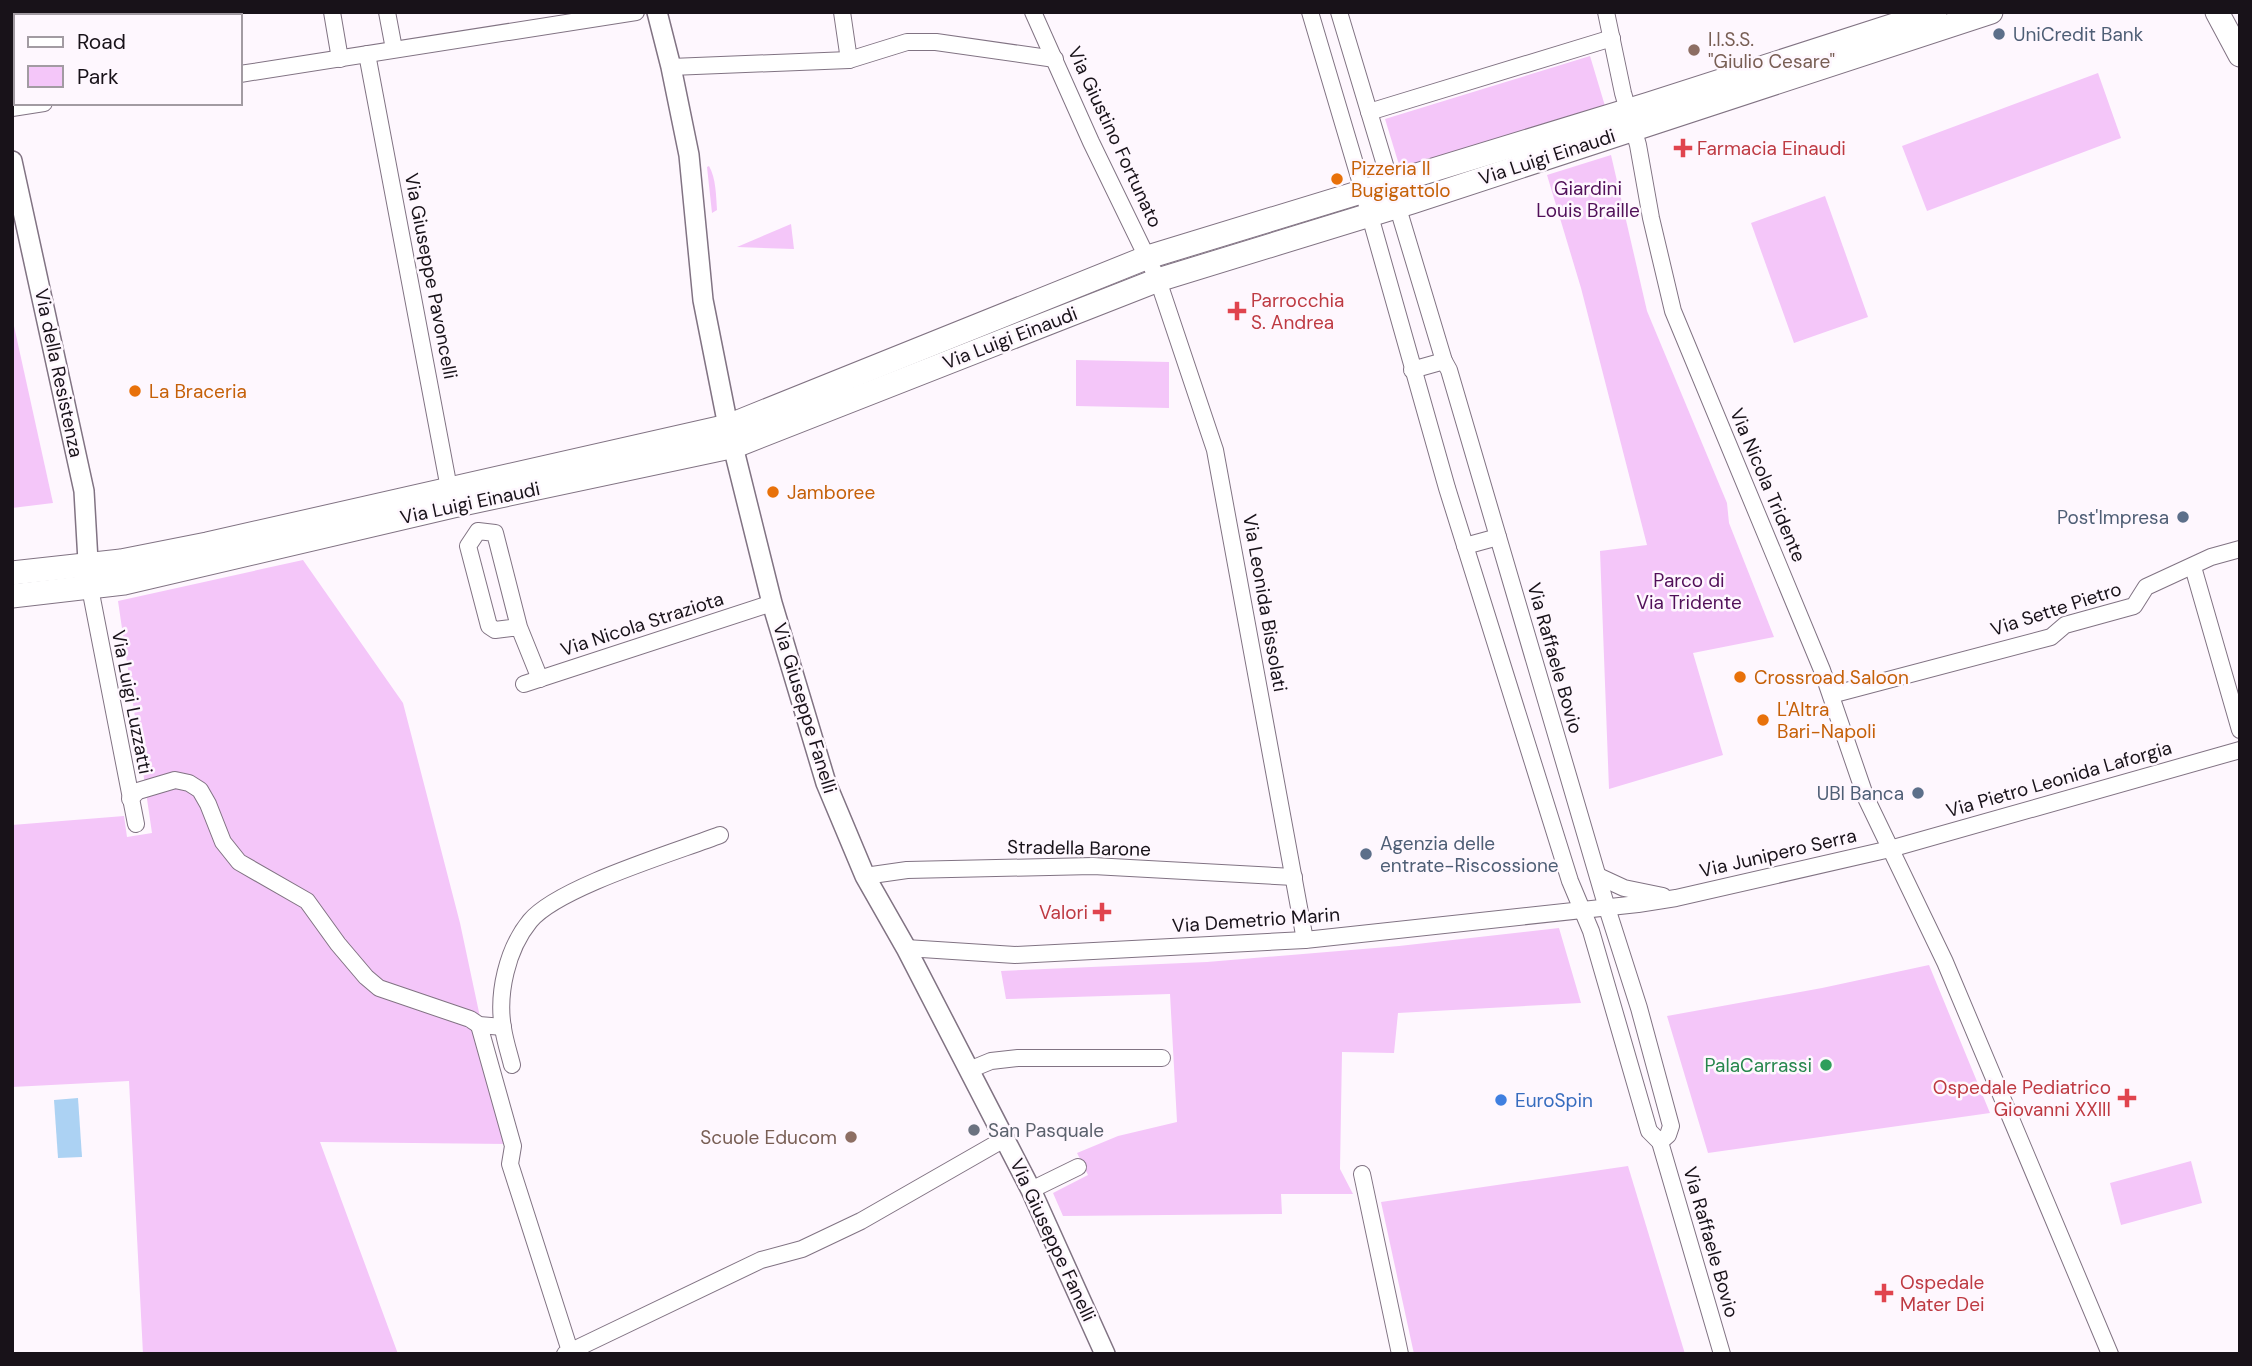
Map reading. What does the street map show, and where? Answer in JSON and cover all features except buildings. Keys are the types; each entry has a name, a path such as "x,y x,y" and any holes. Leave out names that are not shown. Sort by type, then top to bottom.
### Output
{"main road":[{"name":"Via Luigi Einaudi","path":"12,596 207,544 451,498 731,436 1158,280 1398,206 1935,12"},
{"name":"Via Luigi Einaudi","path":"731,436 1148,257 1363,191 1631,120 1991,12"},
{"path":"2217,12 2240,55"},
{"name":"Via Luigi Einaudi","path":"12,573 89,577"}],"street":[{"path":"331,12 340,59"},
{"path":"387,12 394,49"},
{"path":"242,74 636,12"},
{"name":"Via Giuseppe Fanelli","path":"657,12 689,155 703,300 731,436 772,603 826,783 865,876 906,948 1006,1139 1105,1354"},
{"path":"842,12 849,60"},
{"name":"Via Giustino Fortunato","path":"1033,12 1091,142 1158,280"},
{"name":"Via Raffaele Bovio","path":"1310,12 1465,546 1570,881 1591,931 1649,1131 1660,1142 1721,1354"},
{"name":"Via Raffaele Bovio","path":"1339,12 1639,1008 1671,1126 1668,1135 1660,1142"},
{"name":"Via Nicola Tridente","path":"1606,12 1673,311 1831,695 1866,798 1945,962 2110,1354"},
{"path":"1369,112 1612,38"},
{"path":"671,67 849,60 907,42 936,43 1055,59"},
{"name":"Via Giuseppe Pavoncelli","path":"367,54 451,498"},
{"path":"12,108 31,105"},
{"name":"Via della Resistenza","path":"12,161 84,491 89,577"},
{"name":"Via Leonida Bissolati","path":"1158,280 1215,450 1306,940"},
{"path":"1412,370 1444,361"},
{"path":"478,531 495,533 519,627 495,631 489,626 468,546 478,531"},
{"path":"1465,546 1498,537"},
{"name":"Via Sette Pietro","path":"1831,695 2051,637 2065,625 2134,606 2146,587 2211,557 2240,549"},
{"path":"2193,567 2240,730"},
{"name":"Via Luigi Luzzatti","path":"89,577 136,824"},
{"name":"Via Nicola Straziota","path":"519,627 532,681 772,603"},
{"name":"Via Pietro Leonida Laforgia","path":"1889,849 2240,750"},
{"path":"130,799 138,791 175,780 189,783 200,790 223,842 239,862 307,901 354,965 379,988 470,1019 480,1025 503,1027"},
{"path":"1555,830 1582,821"},
{"path":"512,1065 503,1027 502,1002 506,971 517,941 531,920 553,903 601,879 720,835"},
{"name":"Via Junipero Serra","path":"1607,908 1676,898 1889,849"},
{"name":"Stradella Barone","path":"865,876 907,870 1093,866 1294,877"},
{"name":"Via Junipero Serra","path":"1598,876 1624,888 1676,898"},
{"name":"Via Demetrio Marin","path":"906,948 1015,955 1306,940 1607,908"},
{"path":"480,1025 513,1146 510,1164 567,1352 761,1260 802,1249 861,1221 1006,1139"},
{"path":"969,1070 992,1061 1018,1058 1162,1058"},
{"path":"1031,1190 1078,1167"},
{"path":"1362,1174 1400,1354"}],"green space":[{"path":"1590,56 1605,106 1400,168 1385,119"},
{"path":"2098,73 2121,138 1927,211 1902,146"},
{"name":"Parco di Via Tridente","path":"1611,155 1647,311 1727,503 1729,523 1774,637 1693,653 1723,755 1609,789 1600,551 1647,545 1581,288 1547,175"},
{"path":"709,166 717,210 712,213 707,167"},
{"path":"1825,196 1868,317 1794,343 1751,223"},
{"path":"791,224 794,249 737,247"},
{"path":"12,317 53,503 12,508"},
{"path":"1076,360 1169,362 1169,408 1076,406"},
{"path":"303,560 403,703 460,923 507,1144 320,1142 398,1354 143,1354 129,1081 12,1087 12,825 124,816 127,837 152,833 118,601"},
{"path":"1559,928 1581,1003 1398,1013 1394,1053 1342,1052 1340,1169 1353,1194 1281,1194 1282,1214 1063,1216 1053,1193 1088,1175 1077,1153 1118,1136 1177,1122 1170,994 1006,999 1001,971 1207,962 1399,946"},
{"name":"PalaCarrassi","path":"1929,965 1990,1113 1708,1153 1667,1016 1822,988"},
{"path":"2191,1161 2202,1203 2121,1225 2110,1183"},
{"path":"1628,1166 1685,1354 1414,1354 1381,1202"}],"water":[{"path":"78,1098 82,1157 58,1158 54,1100"}],"place":[{"name":"UniCredit Bank","path":"1999,34"},
{"name":"I.I.S.S. \"Giulio Cesare\"","path":"1694,50"},
{"name":"Farmacia Einaudi","path":"1683,148"},
{"name":"Pizzeria Il Bugigattolo","path":"1337,179"},
{"name":"Parrocchia S. Andrea","path":"1237,311"},
{"name":"La Braceria","path":"135,391"},
{"name":"Jamboree","path":"773,492"},
{"name":"Post'Impresa","path":"2183,517"},
{"name":"Crossroad Saloon","path":"1740,677"},
{"name":"L'Altra Bari-Napoli","path":"1763,720"},
{"name":"UBI Banca","path":"1918,793"},
{"name":"Agenzia delle entrate-Riscossione","path":"1366,854"},
{"name":"Valori","path":"1102,912"},
{"name":"PalaCarrassi","path":"1826,1065"},
{"name":"Ospedale Pediatrico Giovanni XXIII","path":"2127,1098"},
{"name":"EuroSpin","path":"1501,1100"},
{"name":"San Pasquale","path":"974,1130"},
{"name":"Scuole Educom","path":"851,1137"},
{"name":"Ospedale Mater Dei","path":"1884,1293"}],"park label":[{"name":"Giardini Louis Braille","path":"1588,199"}]}
